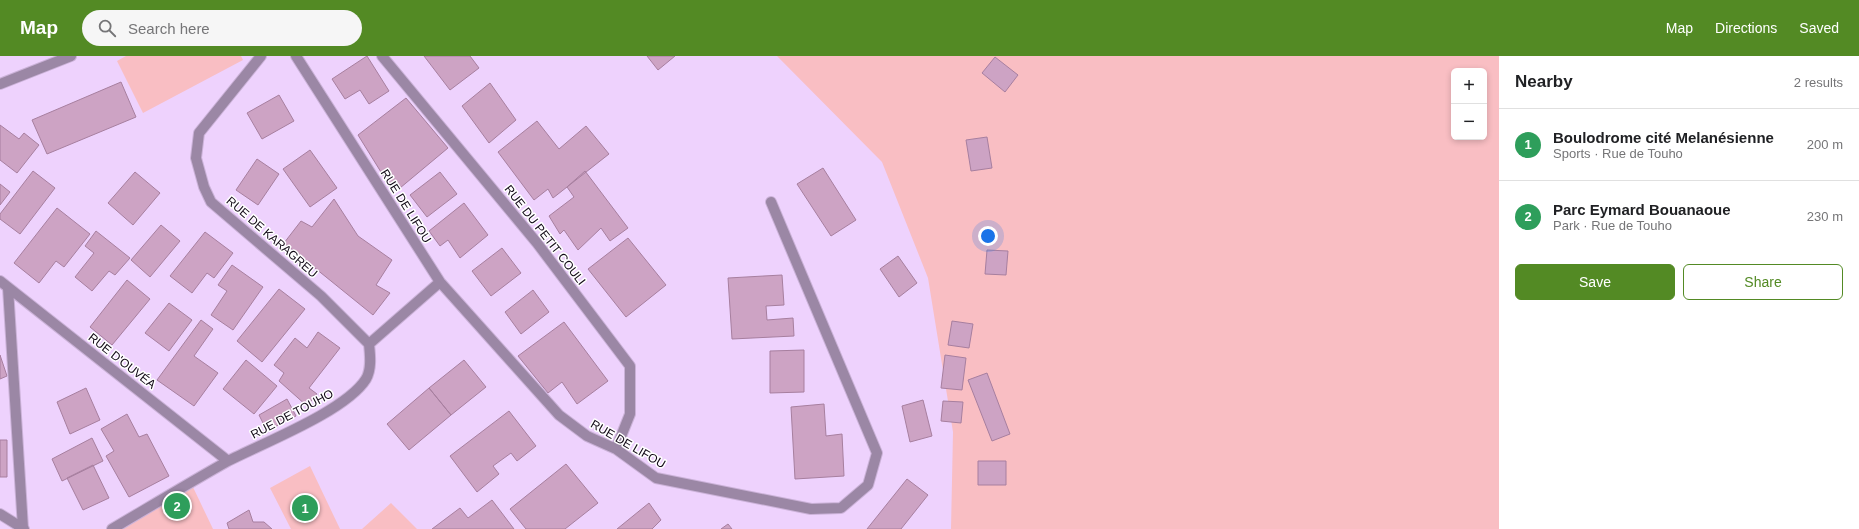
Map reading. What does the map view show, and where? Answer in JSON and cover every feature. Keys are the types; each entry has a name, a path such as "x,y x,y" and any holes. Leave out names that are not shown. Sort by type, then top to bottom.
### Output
{"street":[{"path":"0,84 71,56"},
{"name":"RUE DE KARAGREU","path":"261,56 199,133 196,158 204,187 211,202 321,296 369,344"},
{"name":"RUE DE LIFOU","path":"296,56 440,282 558,415 587,436 616,449 656,478 811,509 841,508 868,485 876,453 771,202"},
{"name":"RUE DU PETIT COULI","path":"382,56 538,243 630,366 630,414 616,449"},
{"path":"369,344 440,282"},
{"path":"4,285 24,529"},
{"name":"RUE D'OUVÉA","path":"4,285 228,461"},
{"name":"RUE DE TOUHO","path":"112,529 228,461 307,422 346,400 367,379 371,359 369,344"},
{"path":"0,514 24,529"}],"shaded area":[{"path":"126,56 241,56 243,60 143,113 117,61"},
{"path":"777,56 1499,56 1499,529 951,529 953,432 928,278 882,162"},
{"path":"310,466 340,529 291,529 270,488"},
{"path":"191,483 213,529 112,529"},
{"path":"391,503 417,529 362,529"}],"building":[{"path":"367,56 389,91 369,104 360,90 345,99 332,79"},
{"path":"424,56 470,56 479,68 450,90"},
{"path":"647,56 675,56 658,70"},
{"path":"995,57 1018,75 1005,92 982,73"},
{"path":"121,82 136,117 47,154 32,120"},
{"path":"490,83 516,120 489,143 462,106"},
{"path":"279,95 294,121 262,139 247,113"},
{"path":"406,98 448,148 394,193 358,135"},
{"path":"537,121 559,149 586,126 609,154 553,198 548,189 534,200 498,152"},
{"path":"0,125 19,139 24,133 39,145 17,173 0,160"},
{"path":"987,137 992,168 971,171 966,140"},
{"path":"310,150 337,188 310,207 283,169"},
{"path":"257,159 279,174 258,205 236,190"},
{"path":"823,168 856,220 831,236 797,184"},
{"path":"33,171 55,188 20,234 0,219 0,214"},
{"path":"585,171 628,228 610,241 601,228 578,250 564,230 560,234 549,216 574,197 567,187"},
{"path":"135,172 160,193 133,225 108,203"},
{"path":"440,172 457,194 427,217 410,195"},
{"path":"0,184 10,192 0,205"},
{"path":"334,199 358,236 392,260 376,285 390,293 373,315 284,243 301,221 312,227"},
{"path":"464,203 488,235 460,258 448,240 440,246 429,231"},
{"path":"57,208 90,234 64,267 56,261 39,283 14,263"},
{"path":"161,225 180,241 150,277 131,260"},
{"path":"96,231 130,258 115,275 109,271 92,291 75,277 94,253 85,246"},
{"path":"205,232 233,253 214,278 207,273 192,293 170,276"},
{"path":"628,238 666,285 626,317 588,269"},
{"path":"502,248 521,273 491,296 472,271"},
{"path":"987,250 1008,251 1006,275 985,274"},
{"path":"898,256 917,283 899,297 880,269"},
{"path":"232,265 263,287 233,330 211,315 227,291 218,285"},
{"path":"782,275 784,305 766,306 767,320 793,318 794,336 732,339 728,278"},
{"path":"127,280 150,299 112,345 90,327"},
{"path":"279,289 305,309 262,362 237,341"},
{"path":"533,290 549,312 521,334 505,312"},
{"path":"169,303 192,320 169,351 145,333"},
{"path":"201,320 213,329 194,356 218,373 194,406 157,380"},
{"path":"952,321 973,324 969,348 948,345"},
{"path":"564,322 608,381 577,404 562,382 548,393 518,356"},
{"path":"318,332 340,348 309,388 317,394 307,406 279,381 284,373 274,365 295,338 307,348"},
{"path":"804,350 804,392 770,393 770,351"},
{"path":"0,355 7,376 0,379"},
{"path":"945,355 966,358 962,390 941,388"},
{"path":"246,360 277,386 254,414 223,389"},
{"path":"464,360 486,387 451,415 429,388"},
{"path":"987,373 1010,434 992,441 968,380"},
{"path":"86,388 100,420 70,434 57,402"},
{"path":"429,388 451,415 409,450 387,424"},
{"path":"287,399 296,416 267,431 259,415"},
{"path":"923,400 932,436 910,442 902,406"},
{"path":"943,401 963,402 961,423 941,421"},
{"path":"824,404 826,436 842,434 844,476 795,479 791,407"},
{"path":"509,411 536,446 517,461 511,453 493,466 499,474 477,492 450,456"},
{"path":"127,414 139,437 147,434 169,476 129,497 106,456 114,451 101,429"},
{"path":"92,438 103,461 62,481 52,459"},
{"path":"0,440 7,440 7,477 0,477"},
{"path":"978,461 1006,461 1006,485 978,485"},
{"path":"566,464 598,503 565,529 526,529 510,509"},
{"path":"93,465 109,498 83,510 67,478"},
{"path":"907,479 928,495 901,529 867,529"},
{"path":"492,500 514,529 432,529 460,508 468,518"},
{"path":"649,503 661,520 652,529 617,529"},
{"path":"249,510 253,522 264,522 272,529 229,529 227,523"},
{"path":"728,524 732,529 721,529"}],"place":[{"name":"Parc Eymard Bouanaoue","path":"177,506"},
{"name":"Boulodrome cité Melanésienne","path":"305,508"}]}
